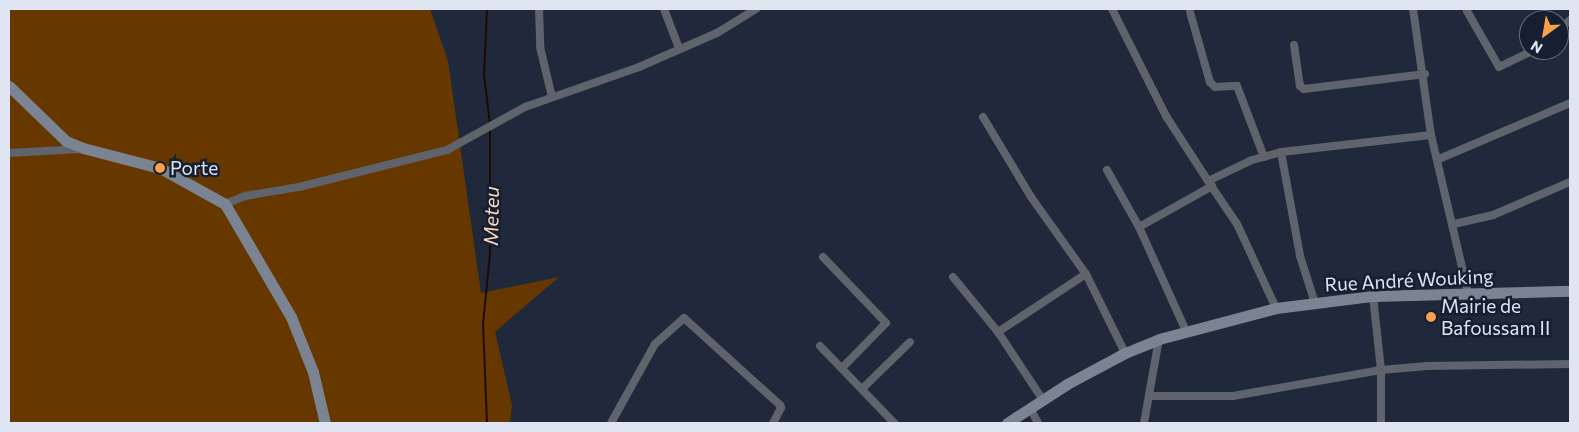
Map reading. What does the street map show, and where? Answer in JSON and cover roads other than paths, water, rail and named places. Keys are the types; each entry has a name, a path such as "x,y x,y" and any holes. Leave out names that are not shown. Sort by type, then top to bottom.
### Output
{"street":[{"path":"539,9 540,47 552,97"},
{"path":"664,9 679,48"},
{"path":"225,204 245,196 299,188 431,156 466,141 525,107 639,67 717,33 756,9"},
{"path":"1112,9 1157,100 1237,224 1276,308"},
{"path":"1412,9 1424,74 1431,135 1439,159 1468,293"},
{"path":"1467,11 1499,68 1519,58"},
{"path":"1190,12 1210,82 1215,87 1237,86 1264,157"},
{"path":"1294,44 1300,86 1304,89 1424,74"},
{"path":"9,86 53,131 83,148 160,168 225,204 291,317 313,372 325,423"},
{"path":"1439,159 1570,102"},
{"path":"983,117 1031,197 1086,274 1124,353"},
{"path":"1138,227 1210,183 1264,157 1281,152 1431,135"},
{"path":"9,153 83,148"},
{"path":"1281,152 1300,256 1315,303"},
{"path":"1107,170 1138,227 1186,331"},
{"path":"1454,224 1493,215 1570,182"},
{"path":"823,258 886,323 842,368"},
{"path":"998,332 1086,274"},
{"path":"953,277 998,332 1043,400"},
{"name":"Rue André Wouking","path":"1007,423 1124,353 1186,331 1276,308 1373,296 1570,291"},
{"path":"1373,296 1381,370 1381,423"},
{"path":"611,423 655,344 684,318 780,405 782,408 773,423"},
{"path":"1144,423 1159,339"},
{"path":"862,389 910,342"},
{"path":"820,346 894,423"},
{"path":"1149,396 1233,396 1381,370 1570,364"},
{"path":"1030,408 1038,423"}],"waterway":[{"name":"Meteu","path":"487,9 484,74 490,124"},
{"name":"Meteu","path":"487,423 483,324 490,254 490,128"}],"place":[{"name":"Porte","path":"160,168"},
{"name":"Mairie de Bafoussam II","path":"1431,317"}]}
